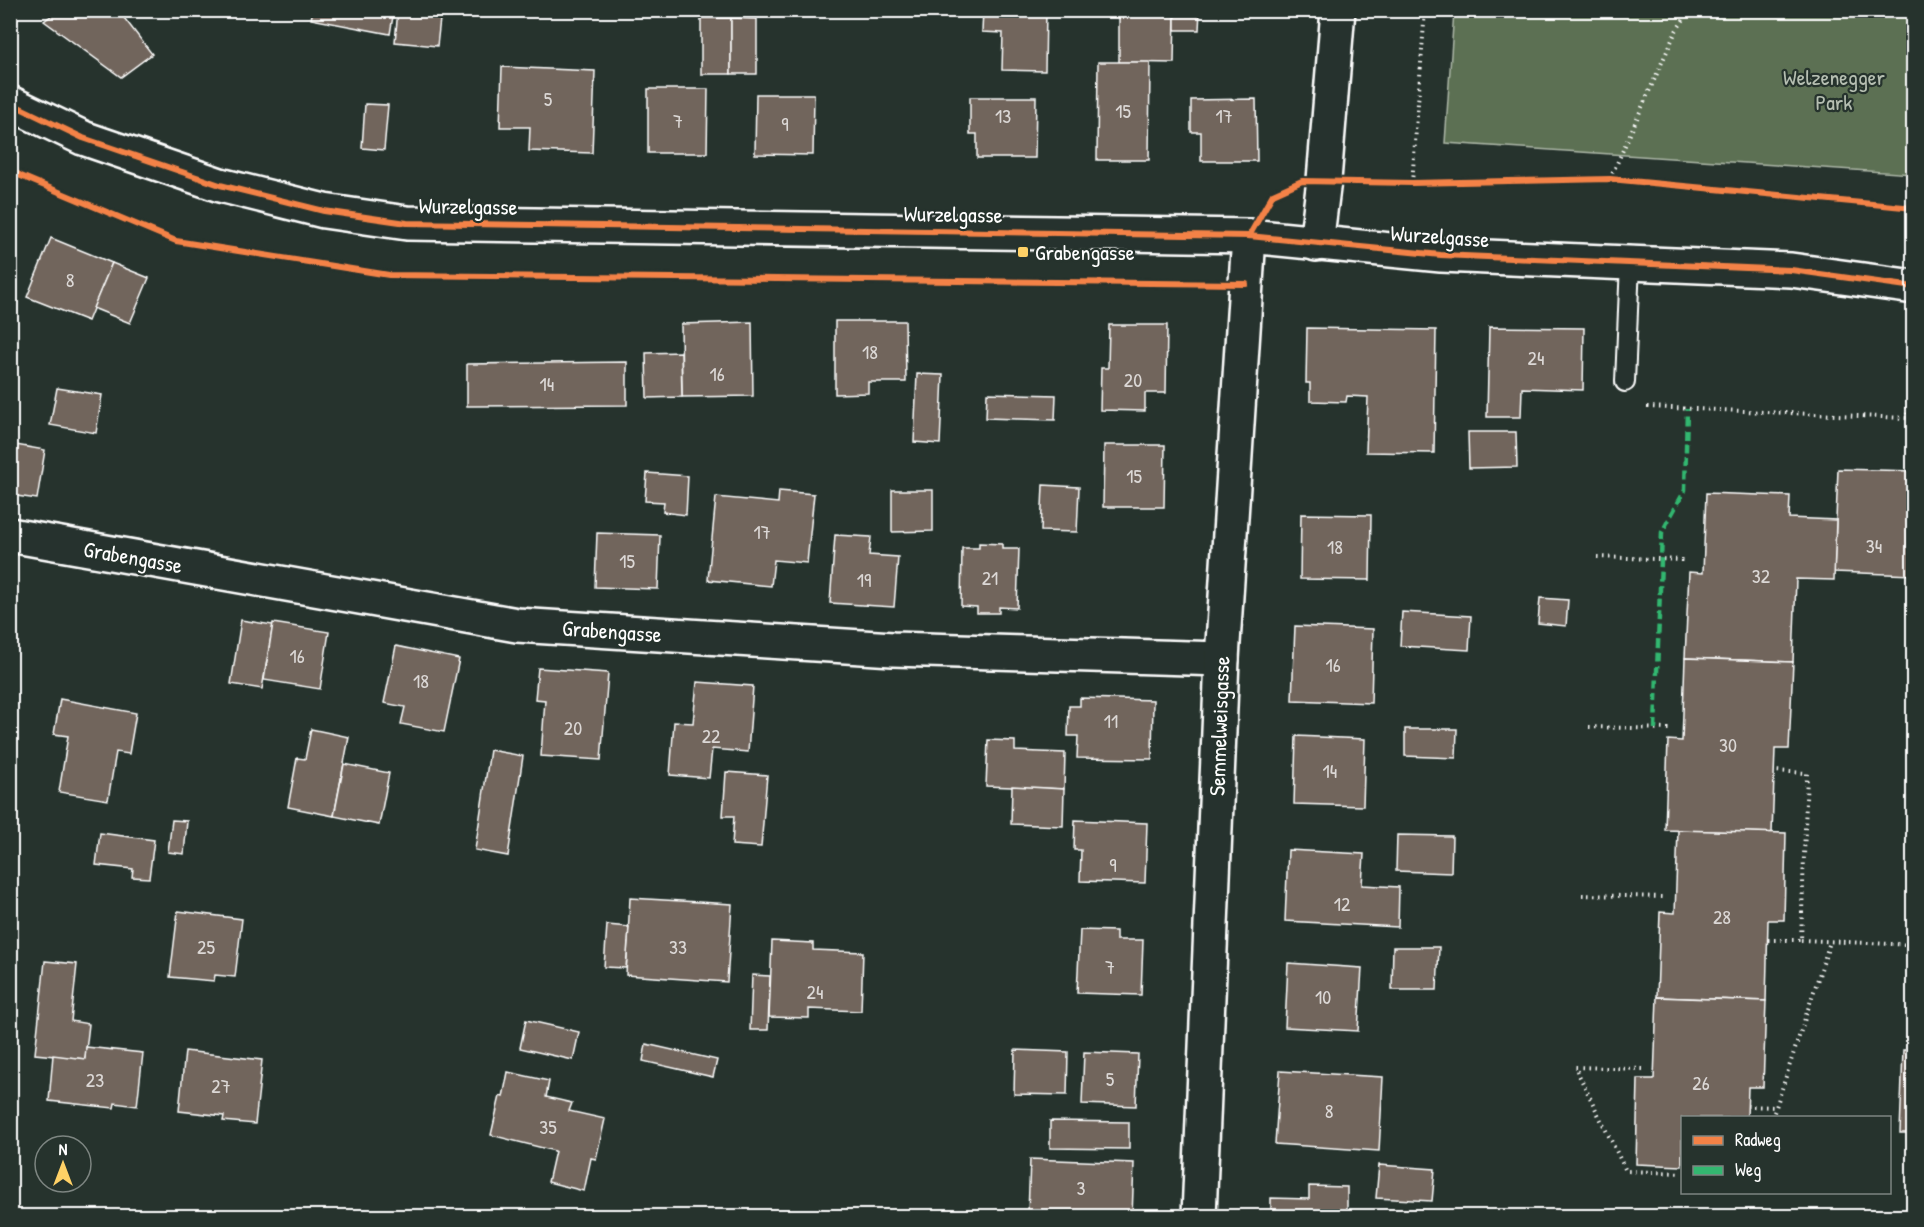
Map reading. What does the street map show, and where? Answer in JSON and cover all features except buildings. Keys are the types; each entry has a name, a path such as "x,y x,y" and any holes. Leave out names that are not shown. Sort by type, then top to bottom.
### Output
{"street":[{"path":"1316,244 1324,180 1338,10"},
{"name":"Wurzelgasse","path":"10,103 83,138 220,185 324,211 407,223 1249,236 1441,255 1791,270 1914,287"},
{"name":"Semmelweisgasse","path":"1199,1216 1222,659 1249,236"},
{"name":"Grabengasse","path":"10,535 518,625 893,649 1222,659"}],"lane":[{"path":"1625,381 1630,263"}],"path":[{"path":"1412,183 1425,10"},
{"path":"1610,179 1676,31 1689,10"},
{"path":"1598,179 1619,180"},
{"path":"1401,183 1424,183"},
{"path":"1643,407 1907,418 1912,323"},
{"path":"1597,557 1684,560"},
{"path":"1589,727 1669,729"},
{"path":"1774,771 1807,773 1801,940"},
{"path":"1582,895 1665,897"},
{"path":"1768,940 1914,945"},
{"path":"1773,1116 1830,942"},
{"path":"1643,1069 1575,1067 1626,1171 1681,1173"},
{"path":"1747,1106 1776,1107"}],"green space":[{"name":"Welzenegger Park","path":"1454,11 1913,11 1913,174 1445,143"}],"marked path":[{"path":"1655,729 1662,532 1685,490 1687,409"}],"cycle path":[{"path":"10,103 83,138 220,185 324,211 407,223 1249,236 1441,255 1791,270 1914,287"},
{"path":"10,170 176,241 389,275 1246,284"},
{"path":"1249,236 1273,194 1302,181 1412,183 1610,179 1914,208"}],"place":[{"name":"Grabengasse","path":"1023,252"}]}
